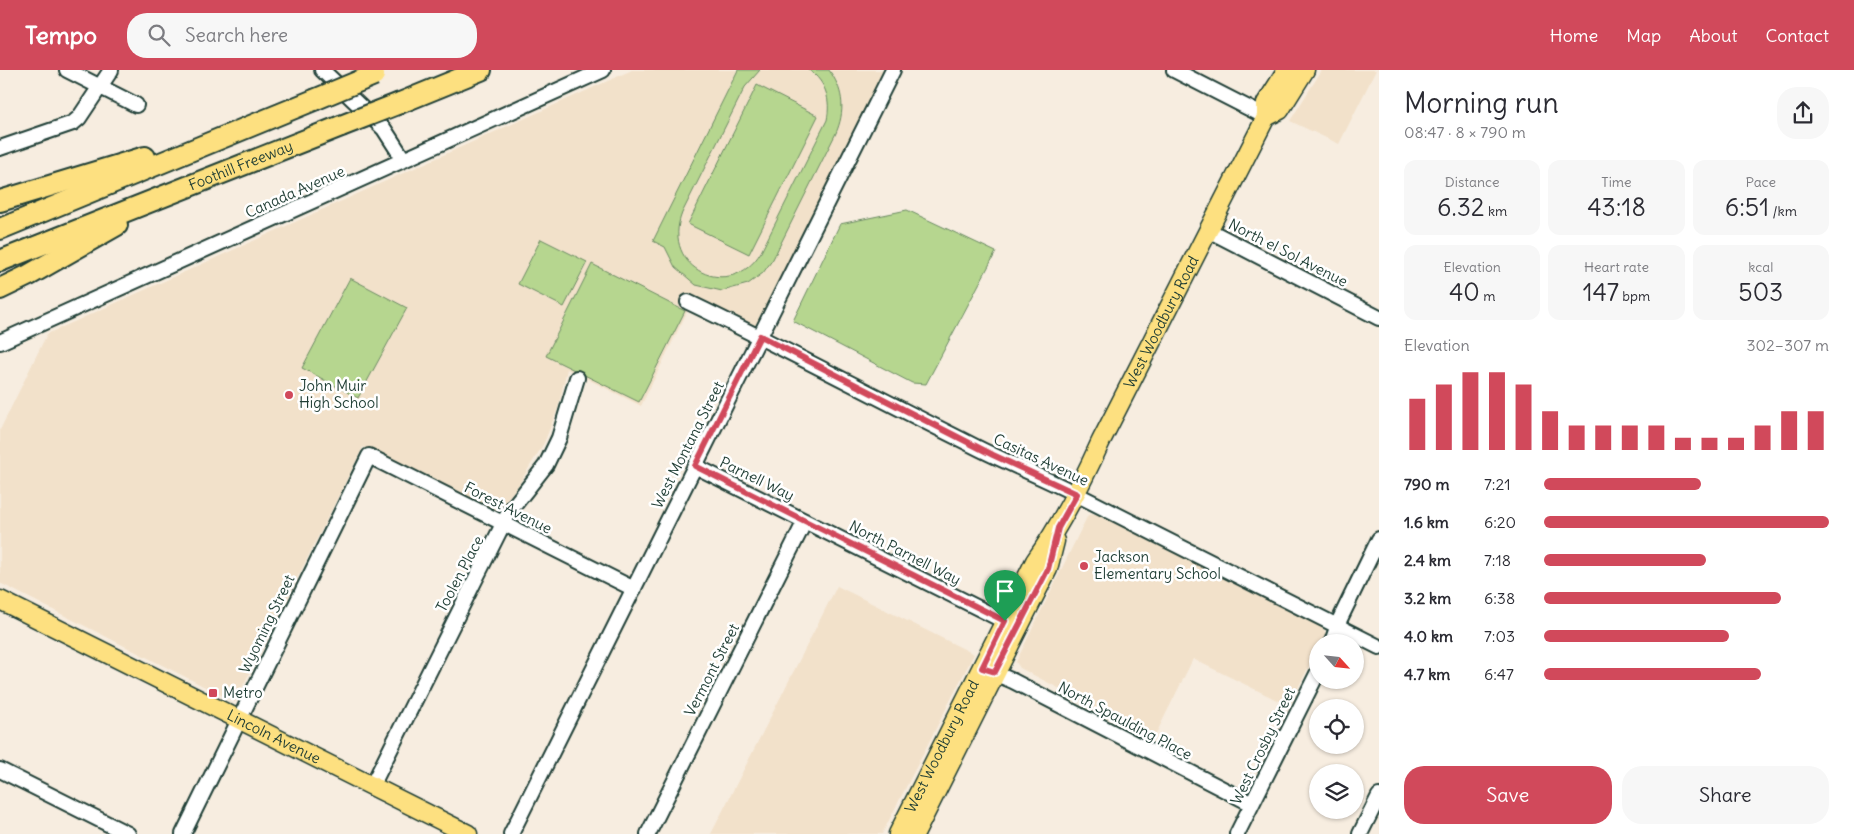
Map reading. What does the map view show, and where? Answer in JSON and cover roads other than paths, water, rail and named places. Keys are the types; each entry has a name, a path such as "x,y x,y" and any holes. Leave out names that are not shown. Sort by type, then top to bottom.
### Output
{"highway":[{"name":"Foothill Freeway","path":"0,261 481,70"},
{"path":"0,229 381,73"},
{"path":"0,201 226,135"},
{"path":"0,289 37,271 172,192"}],"main road":[{"name":"West Woodbury Road","path":"898,834 988,670 1011,624 1035,561 1058,528 1077,494 1101,441 1266,117 1266,103 1287,70"},
{"name":"West Woodbury Road","path":"1266,117 1280,110 1305,70"},
{"name":"Lincoln Avenue","path":"0,600 468,834"},
{"name":"West Woodbury Road","path":"915,834 988,670"}],"street":[{"path":"67,70 136,105"},
{"path":"0,148 72,123 79,118 111,70"},
{"path":"322,70 384,130 404,160"},
{"name":"Canada Avenue","path":"0,342 603,70"},
{"name":"West Montana Street","path":"511,834 893,70"},
{"path":"1174,70 1266,117"},
{"name":"North el Sol Avenue","path":"1208,230 1379,318"},
{"name":"Casitas Avenue","path":"688,302 760,336 993,455 1077,494 1162,540 1379,647"},
{"name":"Toolen Place","path":"372,786 509,512 546,465 569,409 577,378"},
{"name":"Forest Avenue","path":"369,456 634,589"},
{"name":"Wyoming Street","path":"182,834 369,456"},
{"name":"Parnell Way","path":"695,466 805,521"},
{"name":"North Parnell Way","path":"805,521 1011,624"},
{"name":"Vermont Street","path":"648,834 805,521"},
{"path":"1335,634 1379,539"},
{"name":"North Spaulding Place","path":"988,670 1252,804"},
{"name":"West Crosby Street","path":"1237,834 1310,689"},
{"path":"0,770 128,834"},
{"path":"1360,834 1379,796"}],"place":[{"name":"John Muir High School","path":"289,395"},
{"name":"Jackson Elementary School","path":"1084,566"},
{"name":"Metro","path":"213,693"}]}
